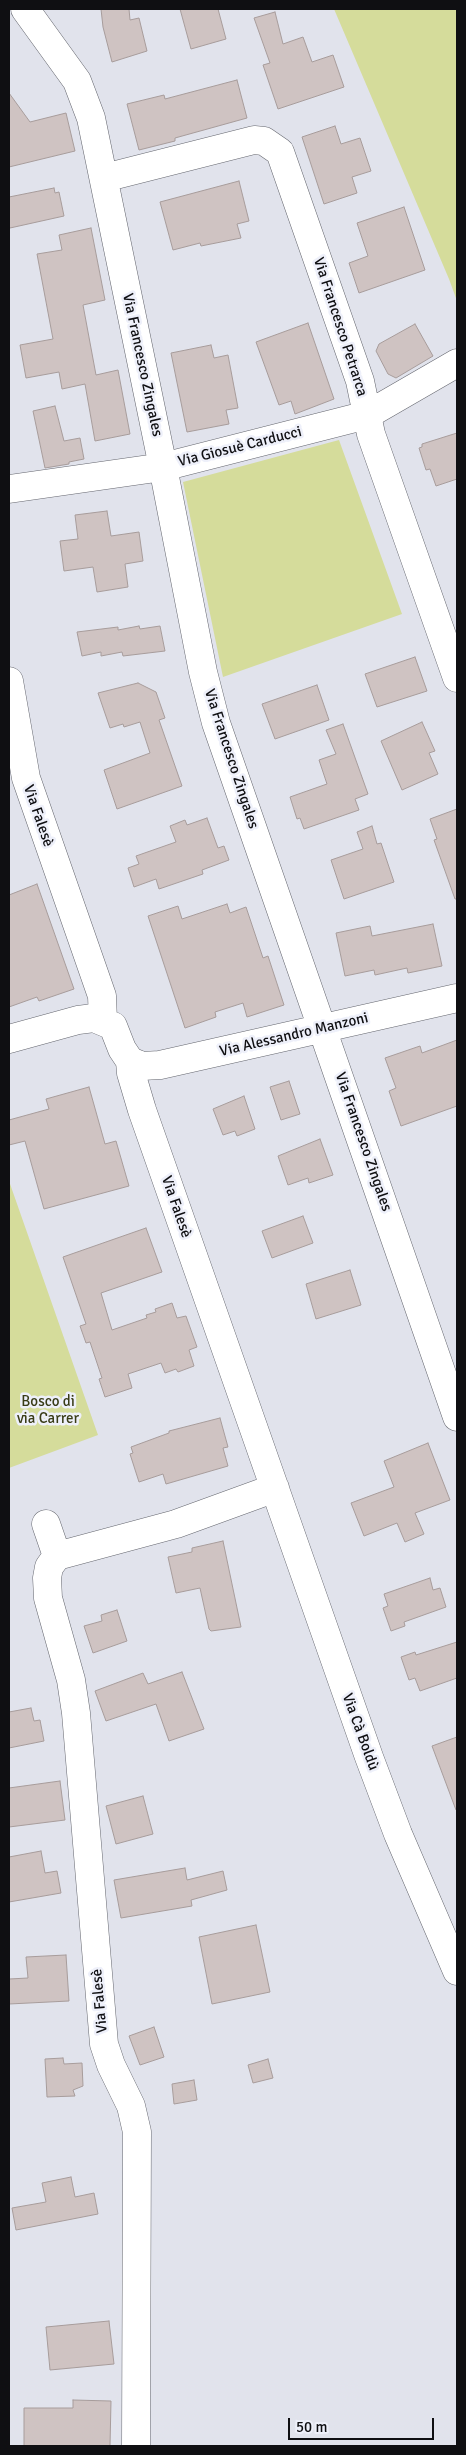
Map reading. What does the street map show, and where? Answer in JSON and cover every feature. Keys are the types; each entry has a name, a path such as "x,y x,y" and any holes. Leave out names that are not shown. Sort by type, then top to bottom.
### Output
{"street":[{"name":"Via Francesco Zingales","path":"25,9 77,81 91,118 203,672 216,723 457,1416"},
{"name":"Via Francesco Petrarca","path":"104,178 244,141 264,141 273,145 280,152 360,380 371,434 457,678"},
{"name":"Via Giosuè Carducci","path":"9,489 163,467 367,415 457,363"},
{"name":"Via Falesè","path":"9,681 11,713 26,778 102,996 103,1020 113,1026 122,1049 130,1061 131,1073 142,1110 275,1488"},
{"name":"Via Alessandro Manzoni","path":"130,1061 142,1066 160,1065 457,998"},
{"path":"9,1039 78,1020 94,1018 103,1020"},
{"path":"46,1524 57,1556 176,1524 275,1488"},
{"name":"Via Cà Boldù","path":"275,1488 369,1757 398,1834 454,1958"},
{"name":"Via Falesè","path":"57,1556 49,1567 46,1588 71,1680 76,1713 104,2044 111,2065 131,2106 136,2132 136,2446"}],"green space":[{"path":"334,9 457,9 457,301 449,279"},
{"path":"339,440 402,614 223,677 183,482"},
{"name":"Bosco di via Carrer","path":"9,1181 98,1435 9,1468"}],"building":[{"path":"101,9 129,9 130,20 139,18 147,51 112,62 103,27"},
{"path":"180,9 218,9 226,39 191,49"},
{"path":"275,12 283,44 303,37 312,62 333,55 344,87 278,109 263,65 270,63 254,18"},
{"path":"237,80 247,118 175,138 175,141 139,150 127,104 164,95 165,99"},
{"path":"9,93 30,122 66,113 75,151 9,167"},
{"path":"335,126 341,144 360,138 371,171 352,177 357,193 324,204 302,137"},
{"path":"239,181 249,221 237,224 241,238 201,246 200,243 173,250 160,202"},
{"path":"54,188 55,193 59,192 64,216 10,228 9,197"},
{"path":"404,207 425,270 359,293 349,263 368,256 357,223"},
{"path":"91,228 105,300 83,305 96,375 118,370 130,434 95,441 85,384 62,389 59,372 26,378 20,345 53,339 37,254 62,250 59,235"},
{"path":"308,323 334,399 295,414 291,401 279,405 256,342"},
{"path":"415,324 433,356 396,378 388,374 376,351 379,344"},
{"path":"211,345 214,358 228,355 238,408 226,410 229,424 187,432 171,353"},
{"path":"55,406 64,441 80,438 84,459 45,468 33,411"},
{"path":"457,433 457,479 436,486 430,469 426,470 419,448 422,447 422,444"},
{"path":"107,511 111,536 139,532 143,561 125,564 128,587 97,592 93,567 64,571 60,541 78,539 75,515"},
{"path":"139,626 140,629 160,626 165,651 123,656 122,652 101,656 101,652 82,656 77,632 118,627 118,630"},
{"path":"415,657 427,691 377,707 365,674"},
{"path":"138,683 156,692 165,718 159,720 182,786 117,809 104,770 150,753 140,722 124,727 123,724 110,728 98,693"},
{"path":"317,685 329,720 275,739 262,704"},
{"path":"422,722 435,751 429,753 438,774 402,790 381,741"},
{"path":"343,724 368,794 355,799 359,810 304,829 300,818 297,819 290,797 327,784 319,760 336,754 326,730"},
{"path":"457,809 457,899 455,899 434,840 437,839 430,819"},
{"path":"207,818 218,848 224,846 229,860 202,870 203,874 159,889 156,879 134,887 128,868 139,864 136,856 176,842 170,826 185,820 187,825"},
{"path":"372,826 377,844 381,843 394,882 344,899 331,860 363,849 357,832"},
{"path":"37,884 74,989 39,1001 37,997 9,1007 9,895"},
{"path":"227,904 230,913 246,907 263,958 268,956 284,1005 247,1017 243,1003 215,1012 216,1017 185,1028 148,916 178,906 182,919"},
{"path":"433,924 442,966 408,973 407,968 375,975 374,970 345,976 336,933 370,926 372,936"},
{"path":"457,1040 457,1106 401,1126 389,1091 396,1088 385,1058 420,1046 422,1053"},
{"path":"289,1081 300,1114 281,1120 270,1087"},
{"path":"89,1087 105,1144 116,1141 129,1186 44,1209 25,1141 9,1145 9,1120 49,1109 46,1099"},
{"path":"244,1096 255,1129 237,1136 235,1131 223,1135 213,1109"},
{"path":"320,1139 333,1175 309,1183 308,1178 288,1185 278,1156"},
{"path":"303,1216 313,1243 272,1258 262,1231"},
{"path":"146,1228 162,1272 101,1293 112,1330 147,1318 146,1315 156,1312 155,1309 172,1303 177,1318 186,1316 197,1347 189,1350 194,1366 178,1372 176,1369 165,1373 161,1363 128,1374 132,1388 105,1397 99,1379 102,1378 90,1342 86,1343 80,1326 86,1324 63,1257"},
{"path":"350,1270 361,1305 316,1319 306,1284"},
{"path":"220,1418 228,1447 223,1448 228,1466 166,1484 163,1474 139,1482 130,1454 133,1453 131,1447 169,1433 169,1431"},
{"path":"428,1443 450,1500 415,1513 424,1534 405,1542 397,1523 364,1536 351,1503 394,1487 384,1461"},
{"path":"223,1541 241,1627 211,1631 200,1588 176,1593 168,1557 192,1552 192,1548"},
{"path":"430,1578 433,1590 440,1588 446,1607 404,1622 405,1626 391,1631 383,1608 388,1606 384,1594"},
{"path":"117,1610 127,1641 93,1653 84,1626 102,1621 101,1615"},
{"path":"457,1642 457,1678 420,1691 415,1678 409,1680 401,1657 415,1652 416,1655"},
{"path":"182,1672 204,1729 169,1741 156,1704 106,1721 95,1691 143,1673 148,1684"},
{"path":"31,1708 34,1721 40,1720 44,1741 9,1748 9,1712"},
{"path":"457,1737 457,1810 456,1810 432,1746"},
{"path":"60,1781 65,1820 9,1827 9,1788"},
{"path":"143,1796 153,1834 116,1844 106,1806"},
{"path":"41,1851 45,1873 57,1871 61,1893 9,1902 9,1857"},
{"path":"185,1868 187,1880 223,1871 227,1890 191,1900 192,1906 121,1918 114,1880"},
{"path":"256,1925 270,1992 212,2004 199,1937"},
{"path":"66,1955 69,2001 9,2004 9,1979 28,1978 26,1957"},
{"path":"154,2027 164,2057 140,2065 129,2036"},
{"path":"63,2058 64,2064 82,2063 83,2086 73,2090 75,2096 47,2097 45,2059"},
{"path":"268,2059 273,2078 253,2083 248,2065"},
{"path":"194,2080 197,2100 174,2104 172,2084"},
{"path":"71,2177 75,2197 94,2193 98,2214 16,2230 12,2208 46,2202 42,2183"},
{"path":"109,2321 114,2364 50,2370 46,2327"},
{"path":"73,2400 111,2401 110,2446 24,2446 24,2408 73,2408"}]}
